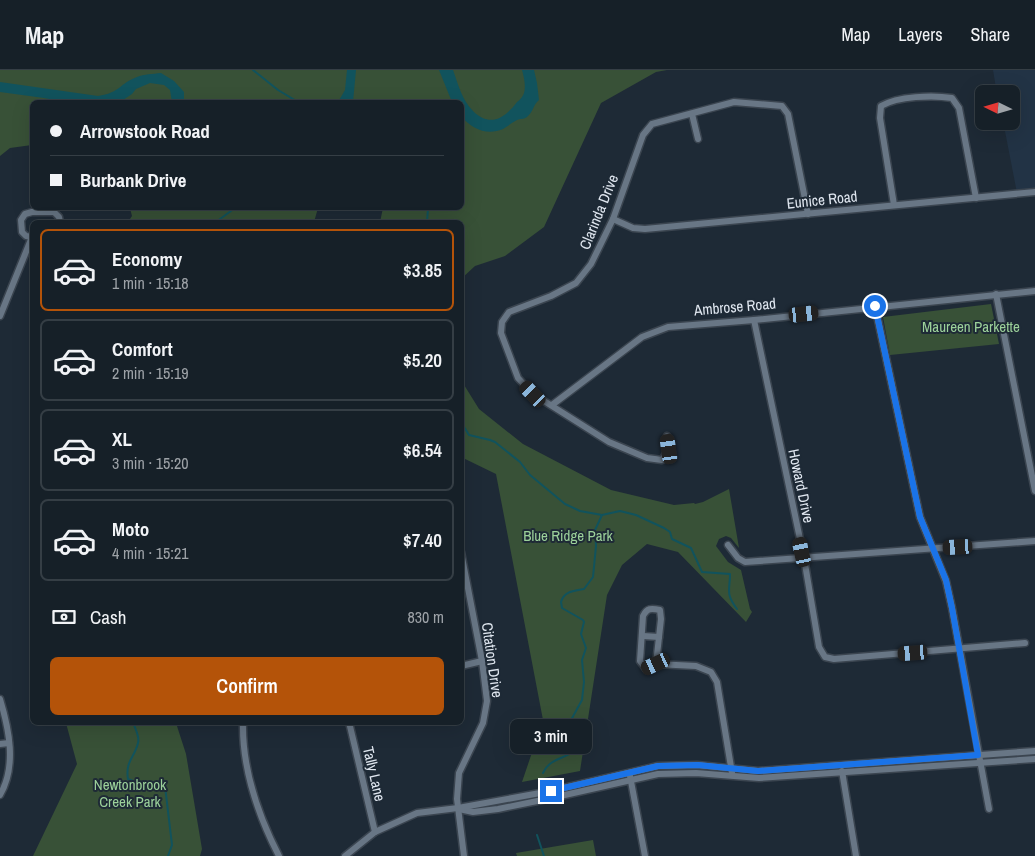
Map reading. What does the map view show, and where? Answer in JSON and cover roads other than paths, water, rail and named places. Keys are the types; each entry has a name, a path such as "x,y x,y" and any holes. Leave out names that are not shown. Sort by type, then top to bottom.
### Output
{"street":[{"path":"894,205 880,118 881,106 889,101 938,96 952,98 959,108 976,198"},
{"name":"Clarinda Drive","path":"667,436 669,449 662,460 647,458 609,442 533,394 518,378 501,333 502,322 509,312 551,296 576,283 591,264 613,219 643,134 652,124 734,102 782,106 788,114 808,214"},
{"path":"692,114 698,139"},
{"name":"Eunice Road","path":"613,219 633,228 645,229 1035,192"},
{"path":"30,237 22,232 21,220 25,214 32,212 54,212 60,220"},
{"path":"0,316 30,242"},
{"name":"Ambrose Road","path":"552,405 642,337 668,327 754,320 1035,290"},
{"path":"996,294 1035,491"},
{"path":"875,306 920,517 946,580 989,810"},
{"name":"Howard Drive","path":"754,320 804,558 819,646 825,656 834,659 959,649"},
{"path":"728,545 738,558 745,562 1035,541"},
{"name":"Citation Drive","path":"464,568 482,661 487,701 483,723 459,773 457,799 464,856"},
{"path":"656,664 661,619 660,610 652,608 646,611 643,616 640,661 646,669 656,664 696,666 711,672 717,682 733,777"},
{"path":"643,636 659,637"},
{"path":"959,649 1025,643"},
{"path":"464,665 482,661"},
{"path":"0,699 9,743 10,765 0,795"},
{"path":"243,725 251,787 270,839 279,856"},
{"name":"Tally Lane","path":"350,725 375,832"},
{"path":"0,744 9,743"},
{"path":"345,856 375,832 417,813 458,808 551,791 658,766 698,765 758,771 1035,751"},
{"path":"458,808 474,812 498,809 658,774 696,773 759,778 1035,759"},
{"path":"841,765 856,856"},
{"path":"629,772 645,856"}],"waterway":[{"path":"253,70 278,90 295,100"},
{"path":"219,220 232,210"},
{"path":"427,220 428,210"},
{"path":"464,427 469,435 495,442 520,462 530,475 565,504 580,511 602,515 620,511 636,515 670,532 672,539 691,548 702,572 730,574 730,595 737,609"},
{"path":"543,773 551,763 569,755 575,749 569,728 571,720 582,700 584,682 582,660 586,648 581,634 584,622 562,608 561,602 562,598 567,594 584,589 593,577 596,546 595,530 602,515"},
{"path":"134,725 138,740 137,748 128,768 128,779 138,783 160,782 165,786 172,845 168,856"},
{"path":"537,835 544,856"}],"park label":[{"name":"Maureen Parkette","path":"971,327"},
{"name":"Blue Ridge Park","path":"568,536"},
{"name":"Newtonbrook Creek Park","path":"130,794"}]}
